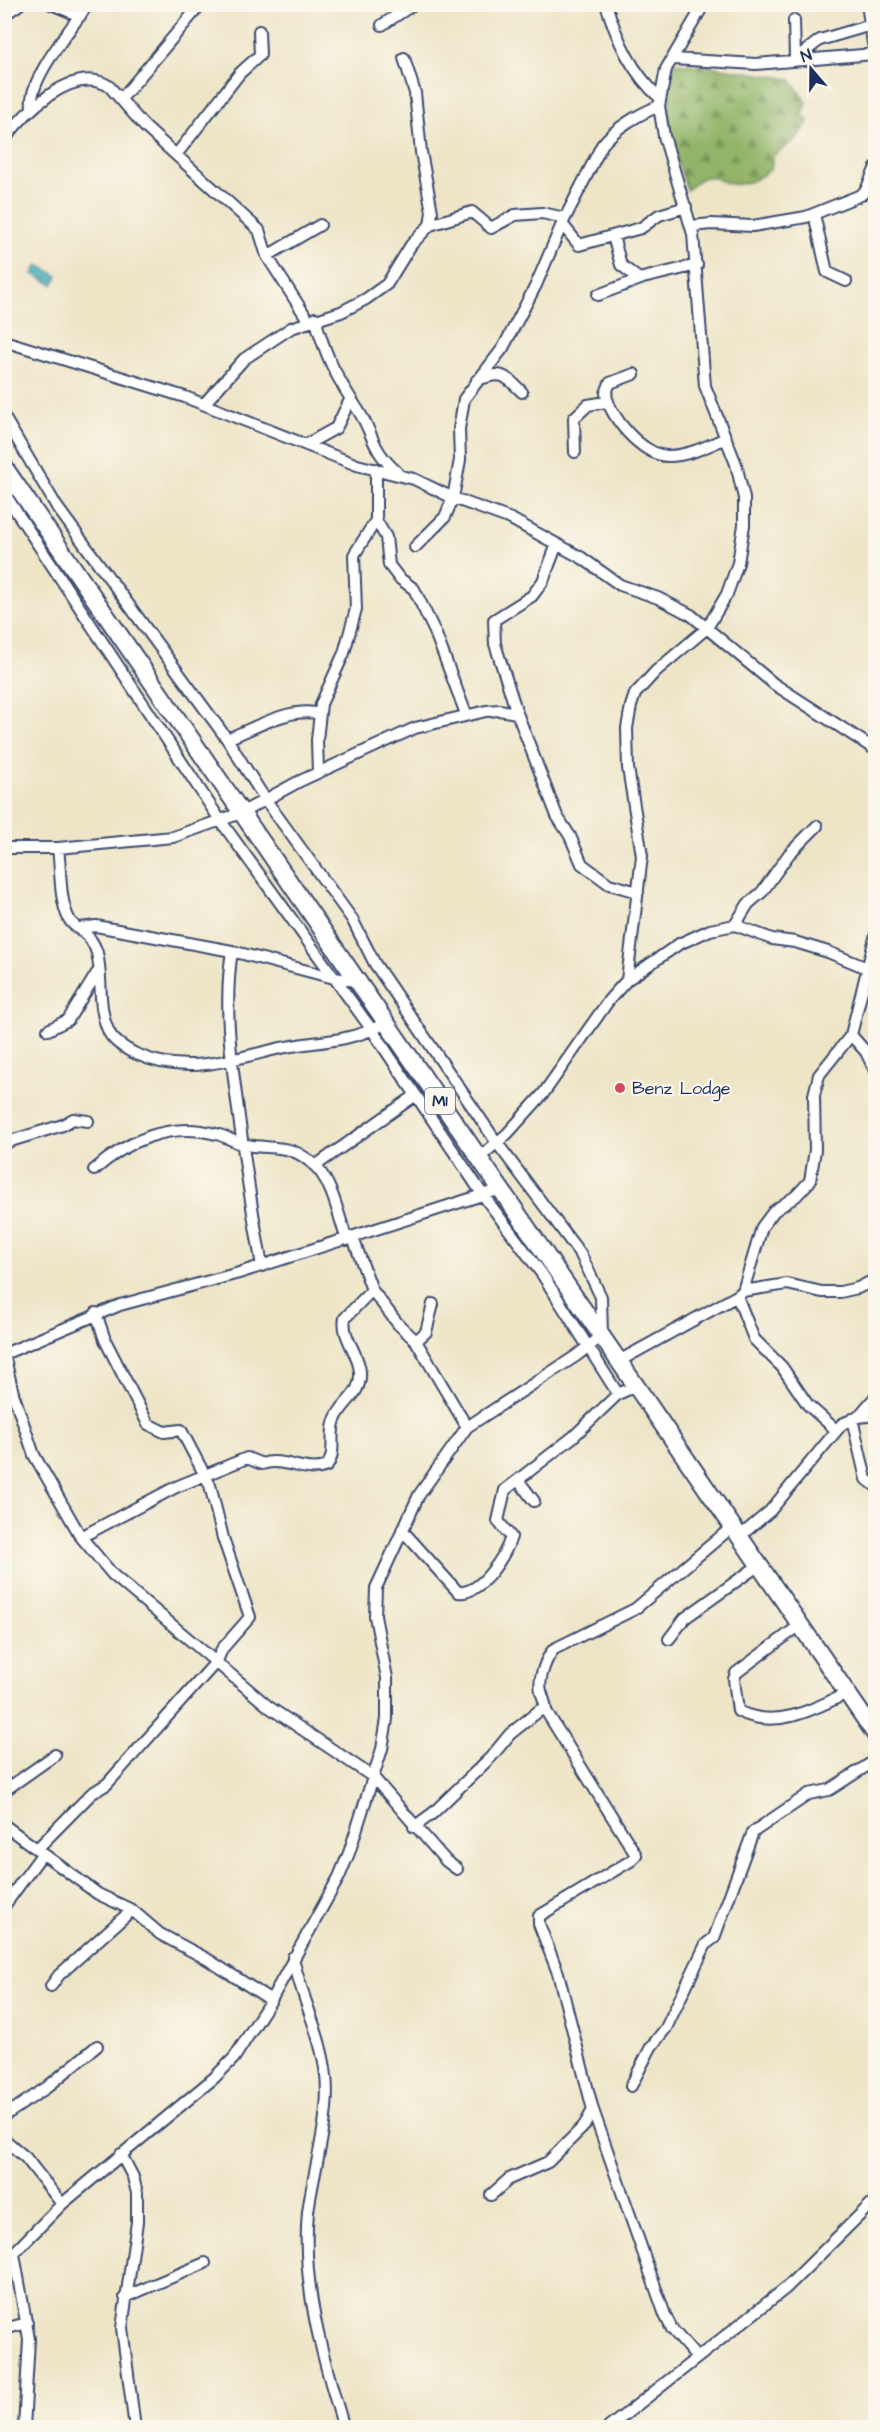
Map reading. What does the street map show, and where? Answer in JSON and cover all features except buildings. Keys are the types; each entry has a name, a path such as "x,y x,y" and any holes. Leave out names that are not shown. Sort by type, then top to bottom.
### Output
{"highway":[{"name":"M1","path":"4,467 357,981 379,1026 480,1157 876,1735"}],"street":[{"path":"4,15 20,4"},
{"path":"51,4 80,16"},
{"path":"32,106 31,96 46,66 88,4"},
{"path":"122,98 201,4"},
{"path":"382,25 414,4"},
{"path":"606,4 628,59 659,102"},
{"path":"627,980 642,856 628,768 627,728 631,706 635,694 656,671 707,628 727,594 735,573 744,525 744,498 726,438 705,386 697,265 692,226 664,136 659,102 666,69 674,59 704,4"},
{"path":"674,59 756,64 795,59 875,59 867,4"},
{"path":"794,20 795,59"},
{"path":"795,59 820,40 871,25"},
{"path":"176,155 240,73 260,55 259,31"},
{"path":"404,58 415,93 421,152 432,212 430,225"},
{"path":"4,140 32,106 62,89 92,80 109,86 122,98 145,127 259,230 267,256 312,319 329,363 358,411 377,451 399,474"},
{"path":"415,547 445,517 453,498 460,460 459,429 464,399 476,380 503,348 536,285 563,221 607,138 659,102"},
{"path":"692,226 711,224 753,226 814,214 861,195 866,190 876,167"},
{"path":"204,404 244,359 291,328 312,319 341,312 366,299 387,284 411,245 430,225 468,212 475,213 491,228 515,215 542,213 563,221 579,245 641,228 667,212 686,207"},
{"path":"814,214 827,272 846,281"},
{"path":"267,256 320,225"},
{"path":"613,236 621,265 639,279"},
{"path":"598,295 639,279 697,265"},
{"path":"4,340 204,404 357,465 399,474 453,498 486,508 557,544 620,585 673,604 707,628 774,684 876,750"},
{"path":"476,380 498,374 507,377 522,392"},
{"path":"634,374 610,383 606,393 606,402 626,430 640,444 660,455 684,454 726,438"},
{"path":"308,444 336,428 350,400"},
{"path":"575,452 574,418 588,405 606,402"},
{"path":"4,417 57,507 227,739 265,799 352,919 375,964 497,1143 581,1255 601,1297 602,1336 588,1348 467,1427 419,1495 376,1588 375,1616 387,1678 387,1719 372,1777 339,1877 293,1958 272,2001 234,2058 214,2078 62,2204 4,2263"},
{"path":"376,469 376,520 386,537 389,565 399,578 414,589 435,632 466,714"},
{"path":"4,493 220,820 334,978 379,1026 416,1095 483,1195 542,1274 618,1394"},
{"path":"318,772 320,714 324,695 344,652 356,609 354,555 376,520"},
{"path":"557,544 543,581 532,596 494,621 495,644 517,713 557,816 566,828 582,864 609,884 638,892"},
{"path":"4,848 58,848 173,837 241,813 393,736 433,722 466,714 499,710 517,713"},
{"path":"227,739 299,712 320,714"},
{"path":"735,925 748,904 762,892 789,854 817,826"},
{"path":"58,848 66,913 71,923 80,928 93,944 98,963 104,1021 109,1032 127,1050 169,1065 204,1066 279,1048 344,1038 379,1026"},
{"path":"480,1157 497,1143 543,1094 609,1000 627,980 680,944 710,930 735,925 772,939 795,942 828,952 867,968"},
{"path":"80,928 96,926 232,951 334,978 357,981"},
{"path":"836,1430 808,1406 782,1367 754,1339 740,1294 762,1227 774,1211 796,1196 810,1181 815,1150 814,1095 819,1075 851,1035 876,934"},
{"path":"232,951 227,999 231,1061 262,1266"},
{"path":"48,1030 68,1020 98,973"},
{"path":"851,1035 866,1052 876,1073"},
{"path":"315,1166 416,1095"},
{"path":"4,1143 53,1129 73,1119 88,1121"},
{"path":"94,1170 114,1153 133,1142 174,1130 216,1134 242,1144 277,1146 290,1150 315,1166 324,1176 372,1290 398,1324 416,1341 467,1427"},
{"path":"457,1869 446,1861 414,1827 387,1791 372,1777 269,1707 113,1575 81,1537 34,1455 24,1431 4,1354 96,1313 152,1295 262,1266 501,1189"},
{"path":"619,1361 740,1294 787,1284 822,1292 840,1292 858,1288 876,1279"},
{"path":"81,1537 115,1517 247,1458 262,1464 271,1461 311,1468 327,1466 333,1455 334,1421 357,1392 360,1378 360,1369 345,1329 345,1318 372,1290"},
{"path":"416,1341 426,1332 433,1304"},
{"path":"4,1906 40,1851 91,1794 107,1784 217,1661 222,1649 250,1617 223,1538 205,1475 181,1430 164,1432 148,1424 105,1340 96,1313"},
{"path":"402,1530 458,1592 465,1593 475,1588 501,1560 511,1536 498,1521 505,1490 573,1437 618,1394 636,1386"},
{"path":"697,2358 672,2329 666,2315 593,2110 558,1973 539,1924 539,1916 632,1860 636,1855 546,1711 546,1702 540,1689 547,1658 554,1649 635,1609 776,1504 836,1430 855,1418 876,1396"},
{"path":"855,1418 876,1415"},
{"path":"855,1418 866,1479 876,1486"},
{"path":"518,1480 534,1502"},
{"path":"669,1639 685,1618 759,1565"},
{"path":"800,1625 736,1673 734,1678 738,1711 764,1720 782,1718 806,1713 847,1693"},
{"path":"414,1827 433,1813 491,1757 510,1734 540,1710 546,1711"},
{"path":"4,1791 55,1755"},
{"path":"631,2086 651,2047 666,2028 706,1944 714,1938 753,1832 809,1794 829,1790 876,1760"},
{"path":"4,1825 98,1894 132,1910 160,1934 207,1959 272,2001"},
{"path":"51,1986 59,1975 132,1910"},
{"path":"293,1958 326,2076 326,2106 308,2215 307,2256 312,2311 344,2427"},
{"path":"4,2116 46,2088 97,2046"},
{"path":"491,2195 509,2179 548,2162 584,2126 593,2110"},
{"path":"5,2139 26,2158 62,2204"},
{"path":"122,2154 133,2177 137,2193 137,2222 122,2328 135,2427"},
{"path":"608,2427 786,2288 876,2199"},
{"path":"14,2254 29,2339 24,2427"},
{"path":"125,2297 205,2263"},
{"path":"4,2329 27,2322"}],"green space":[{"path":"674,63 709,66 790,79 807,103 802,115 808,121 798,137 773,156 771,169 761,176 750,182 738,184 706,177 687,190 670,127 669,97"}],"water":[{"path":"38,265 58,276 53,285 33,274"}],"place":[{"name":"Benz Lodge","path":"620,1088"}]}
